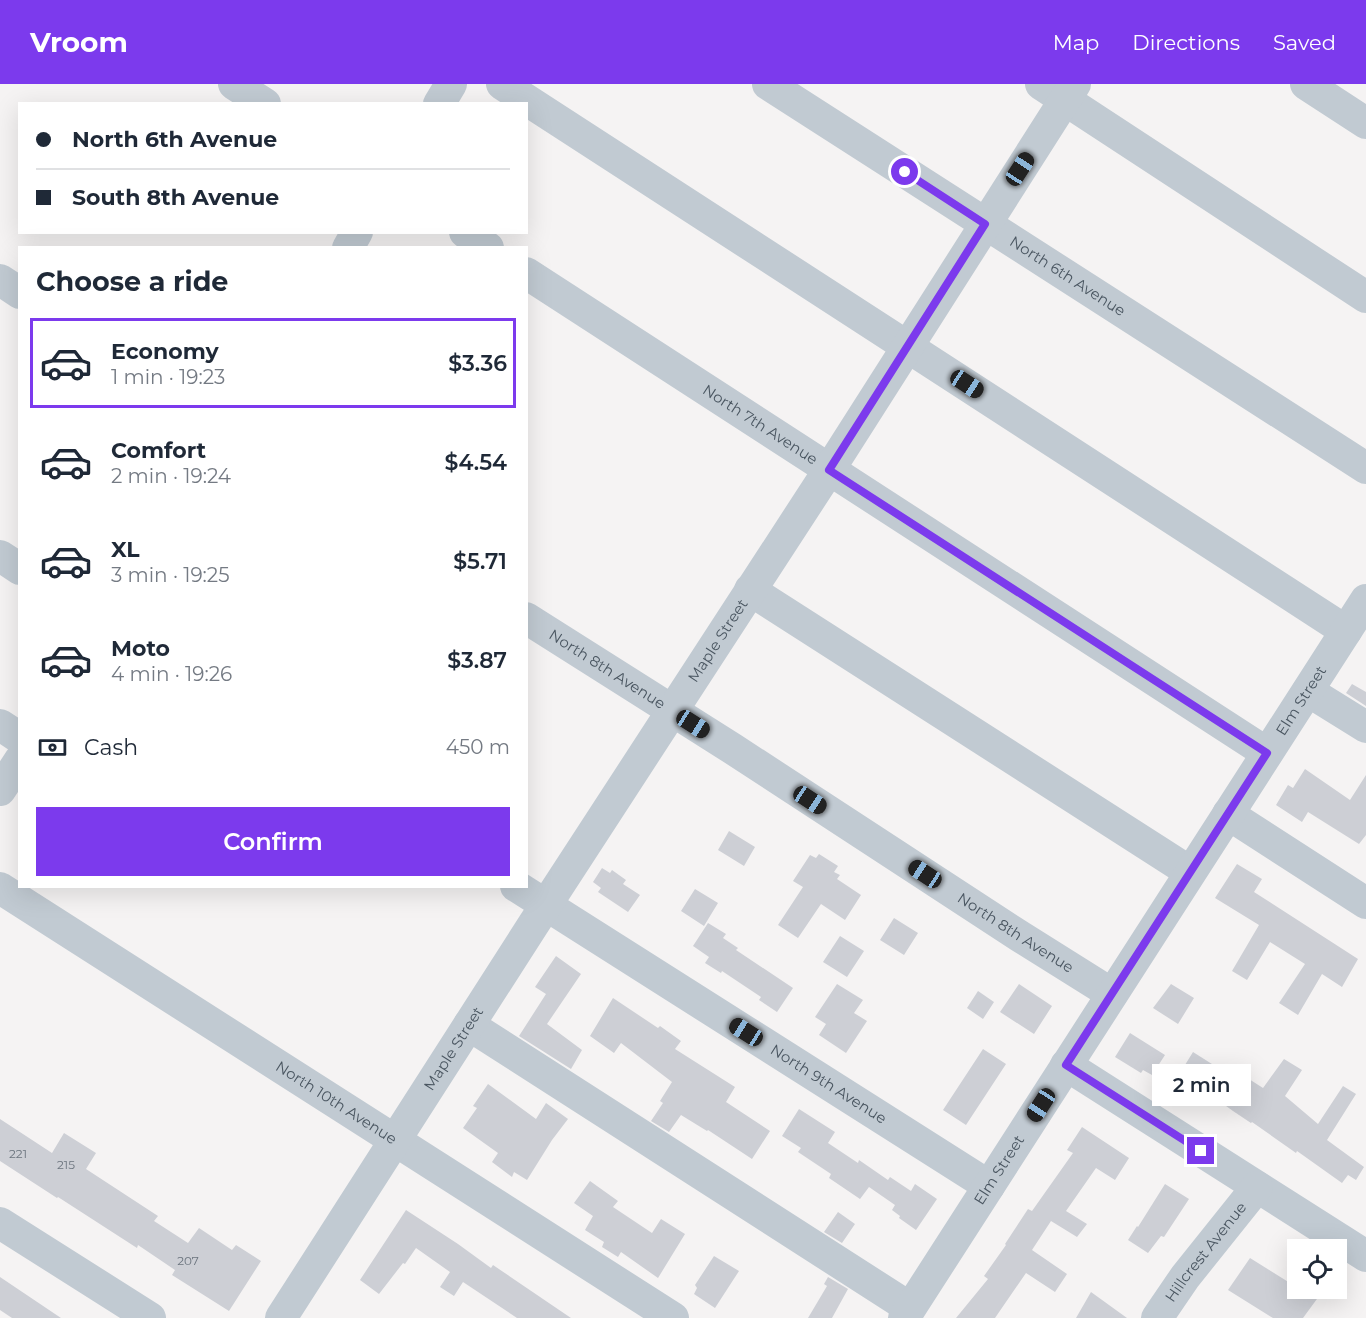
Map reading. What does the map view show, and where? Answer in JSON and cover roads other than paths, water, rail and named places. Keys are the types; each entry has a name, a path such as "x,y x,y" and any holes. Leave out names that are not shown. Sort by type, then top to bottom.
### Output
{"street":[{"path":"234,84 262,102"},
{"path":"440,102 451,84"},
{"path":"502,84 1346,631"},
{"name":"North 6th Avenue","path":"768,84 1366,468"},
{"path":"1306,84 1366,123"},
{"path":"1060,89 1366,297"},
{"name":"Maple Street","path":"281,1318 829,470 985,224 1060,89"},
{"path":"468,234 485,246"},
{"name":"North 7th Avenue","path":"528,274 1267,753"},
{"path":"0,280 18,292"},
{"path":"0,556 18,567"},
{"path":"750,590 1190,872"},
{"name":"Elm Street","path":"907,1313 1366,600"},
{"name":"North 8th Avenue","path":"528,619 1112,994"},
{"path":"1308,691 1366,728"},
{"path":"0,725 18,737"},
{"path":"0,790 18,763"},
{"path":"1228,814 1366,903"},
{"name":"North 10th Avenue","path":"0,888 673,1318"},
{"name":"North 9th Avenue","path":"519,888 989,1186"},
{"path":"469,1025 907,1313"},
{"path":"1066,1065 1366,1256"},
{"name":"Hillcrest Avenue","path":"1157,1318 1185,1277 1257,1187"},
{"path":"0,1223 150,1318"}]}
